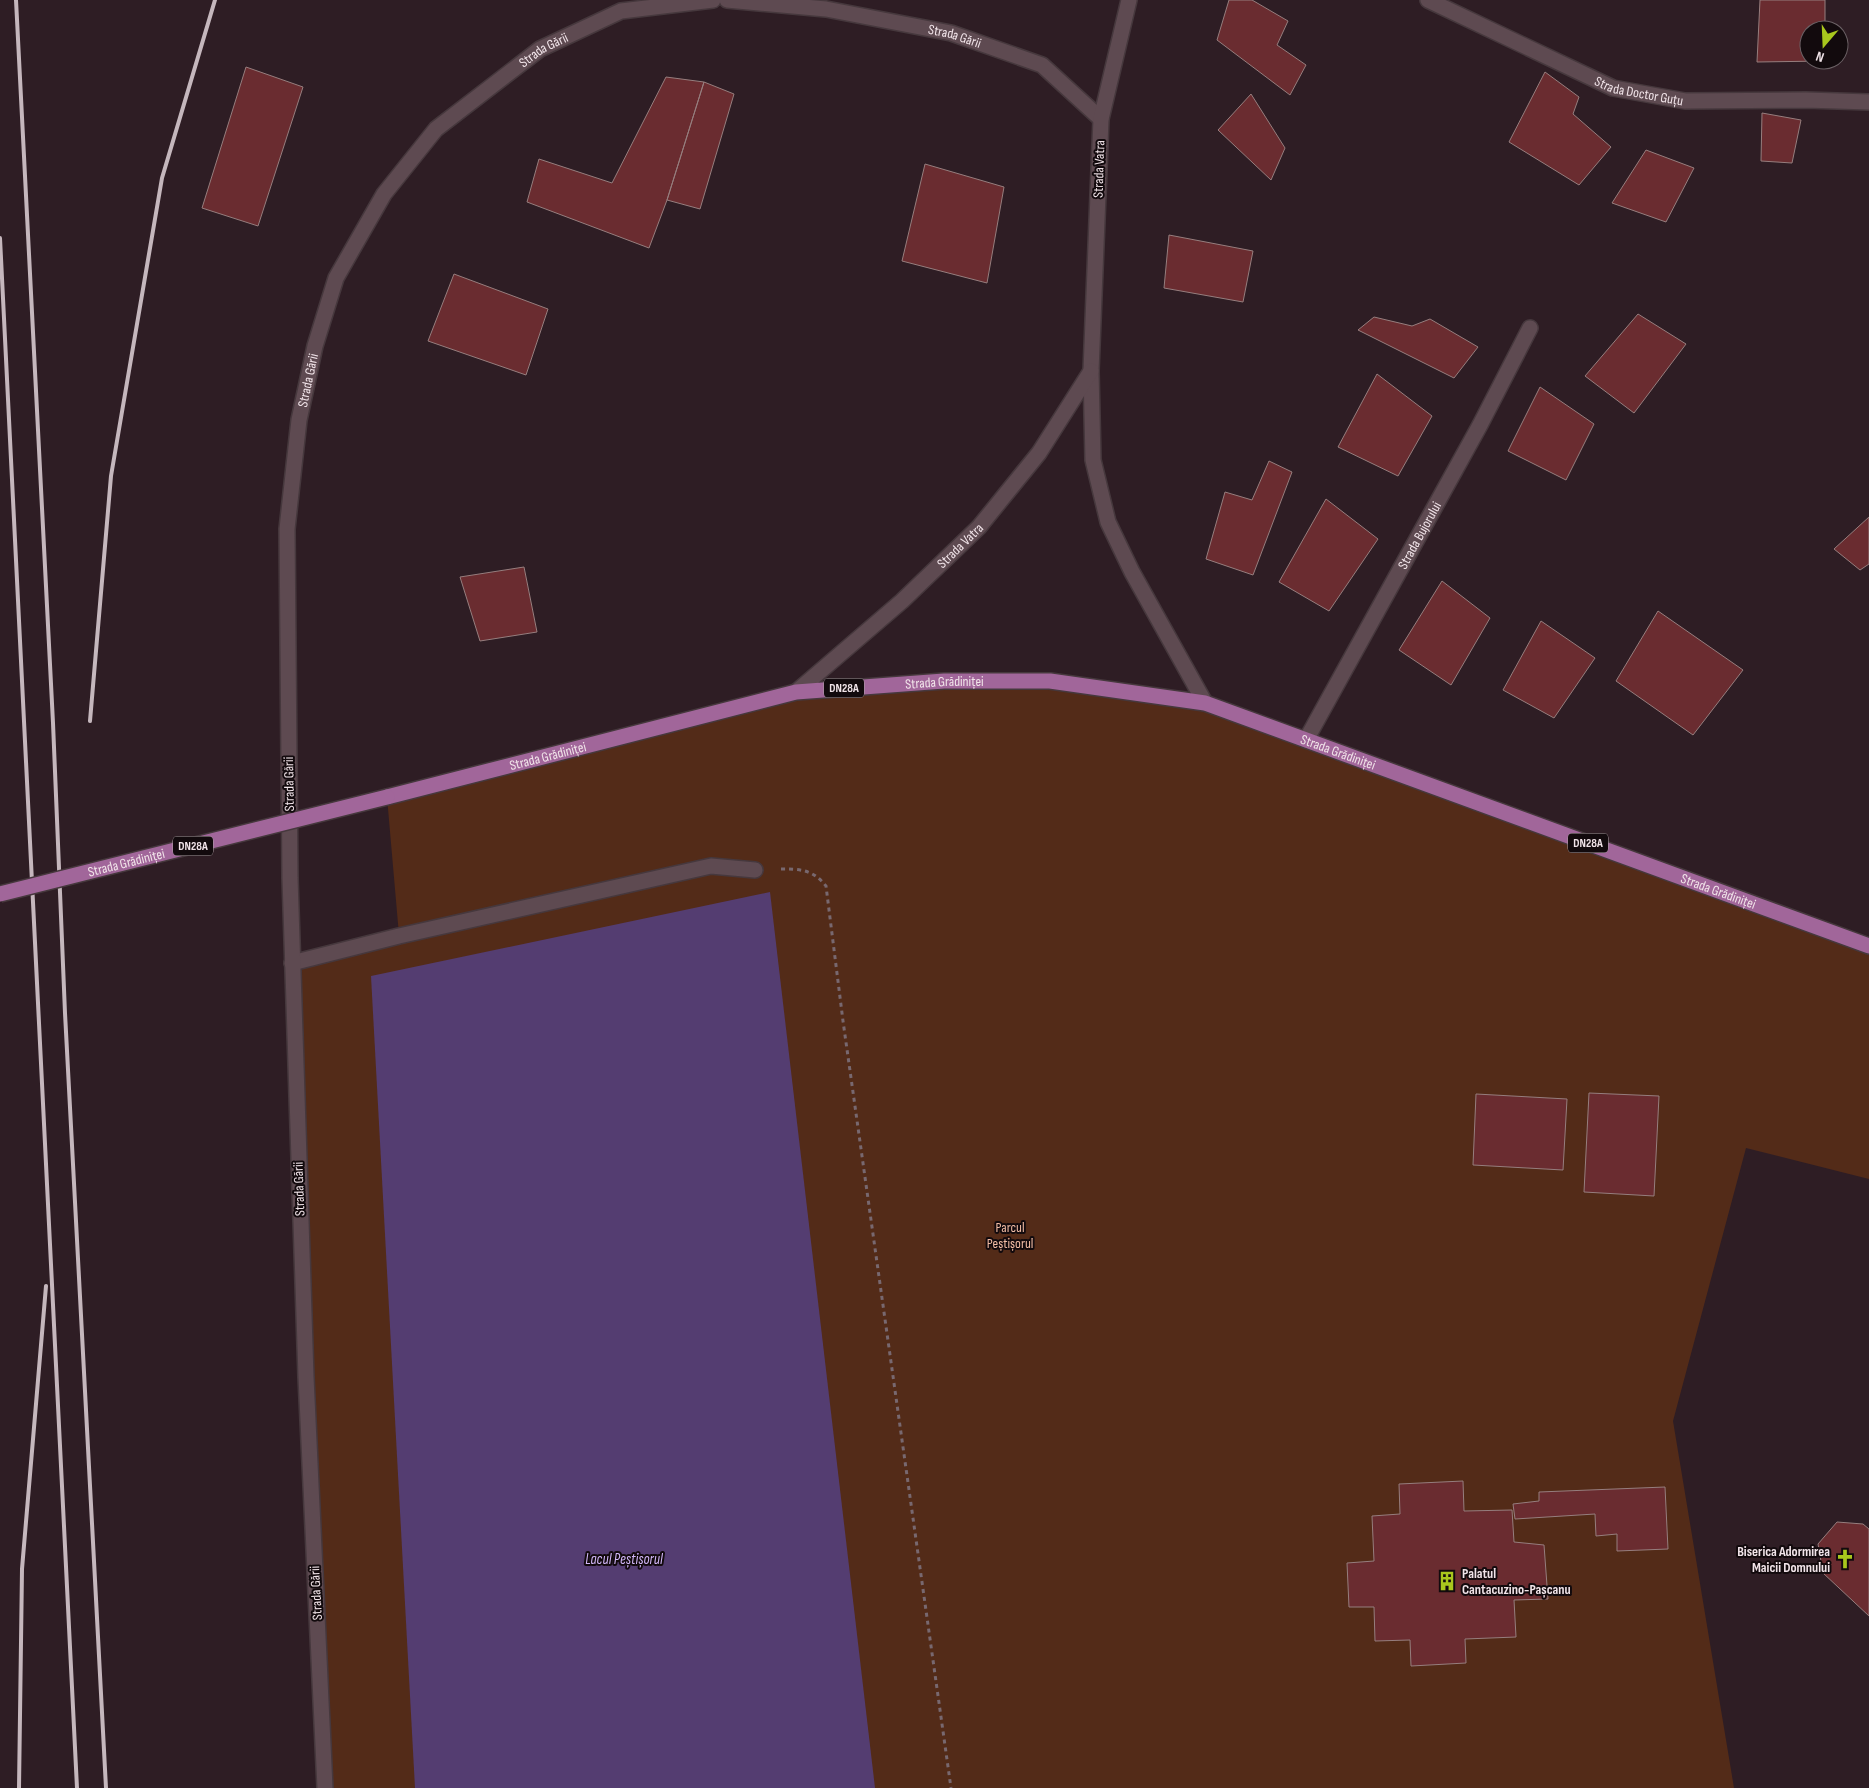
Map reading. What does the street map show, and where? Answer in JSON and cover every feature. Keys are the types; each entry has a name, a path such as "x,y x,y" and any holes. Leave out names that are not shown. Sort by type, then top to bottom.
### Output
{"main road":[{"name":"Strada Grădiniței","path":"0,894 796,692 944,681 1050,681 1204,703 1869,946"}],"street":[{"name":"Strada Gării","path":"326,1788 306,1377 292,962 287,529 299,420 315,346 336,278 384,194 436,129 540,49 621,11 713,0"},
{"name":"Strada Gării","path":"726,0 826,9 951,33 1042,65 1101,119"},
{"name":"Strada Vatra","path":"1128,0 1101,119 1091,371 1093,460 1108,522 1132,572 1204,703"},
{"name":"Strada Doctor Guțu","path":"1428,0 1613,88 1685,101 1806,100 1869,102"},
{"name":"Strada Bujorului","path":"1306,740 1480,425 1530,328"},
{"name":"Strada Vatra","path":"796,692 902,601 979,527 1039,453 1091,371"},
{"path":"292,962 409,933 711,866 755,870"}],"path":[{"path":"755,870 796,869 817,874 826,886 843,1021 951,1788"}],"green space":[{"name":"Parcul Peștișorul","path":"1050,681 1205,703 1869,946 1869,1179 1746,1148 1673,1421 1734,1788 325,1788 292,963 399,935 387,797 796,692"}],"water":[{"name":"Lacul Peștișorul","path":"770,892 875,1788 415,1788 371,976"}],"building":[{"path":"1229,0 1252,0 1288,21 1277,45 1306,65 1290,95 1217,40"},
{"path":"1760,0 1825,0 1825,20 1799,20 1799,61 1757,62"},
{"path":"246,67 303,87 258,226 202,208"},
{"path":"1545,72 1579,97 1573,114 1611,147 1579,185 1509,142"},
{"path":"666,77 704,82 667,200 649,248 527,202 539,159 612,183"},
{"path":"704,82 734,94 700,209 667,200"},
{"path":"1251,94 1285,148 1271,180 1218,130"},
{"path":"1762,113 1801,120 1792,163 1761,161"},
{"path":"1646,150 1694,168 1666,222 1612,203"},
{"path":"925,164 1004,187 987,283 902,261"},
{"path":"1169,235 1253,251 1243,302 1164,288"},
{"path":"454,274 548,309 526,375 428,341"},
{"path":"1638,314 1686,344 1634,413 1585,376"},
{"path":"1374,317 1412,326 1430,319 1478,347 1454,378 1358,330"},
{"path":"1377,374 1432,416 1398,476 1338,447"},
{"path":"1540,387 1594,424 1566,480 1508,451"},
{"path":"1269,461 1292,472 1253,575 1206,559 1225,492 1252,500"},
{"path":"1326,499 1378,539 1329,611 1279,582"},
{"path":"1869,517 1869,564 1860,570 1834,549"},
{"path":"524,567 537,632 480,641 460,577"},
{"path":"1442,581 1490,618 1451,685 1399,650"},
{"path":"1658,611 1743,670 1693,735 1616,681"},
{"path":"1541,621 1595,658 1554,718 1503,690"},
{"path":"1589,1093 1659,1096 1654,1196 1584,1192"},
{"path":"1476,1094 1567,1099 1563,1170 1473,1165"},
{"name":"Palatul Cantacuzino-Pașcanu","path":"1463,1481 1464,1511 1512,1510 1514,1542 1544,1545 1548,1599 1514,1600 1516,1637 1465,1639 1466,1663 1411,1666 1410,1640 1375,1641 1374,1607 1349,1607 1347,1563 1374,1561 1372,1516 1400,1514 1399,1484"},
{"path":"1665,1487 1668,1549 1617,1551 1617,1534 1596,1536 1595,1514 1515,1519 1513,1504 1539,1501 1539,1492"},
{"name":"Biserica Adormirea Maicii Domnului","path":"1837,1522 1863,1524 1869,1529 1869,1616 1823,1573 1818,1544"}],"railway":[{"path":"16,0 53,723 65,1013 106,1788"},
{"path":"90,721 111,476 162,178 215,0"},
{"path":"0,238 77,1788"},
{"path":"19,1788 22,1569 46,1286"}],"place":[{"name":"Biserica Adormirea Maicii Domnului","path":"1845,1559"},
{"name":"Palatul Cantacuzino-Pașcanu","path":"1447,1581"}]}
